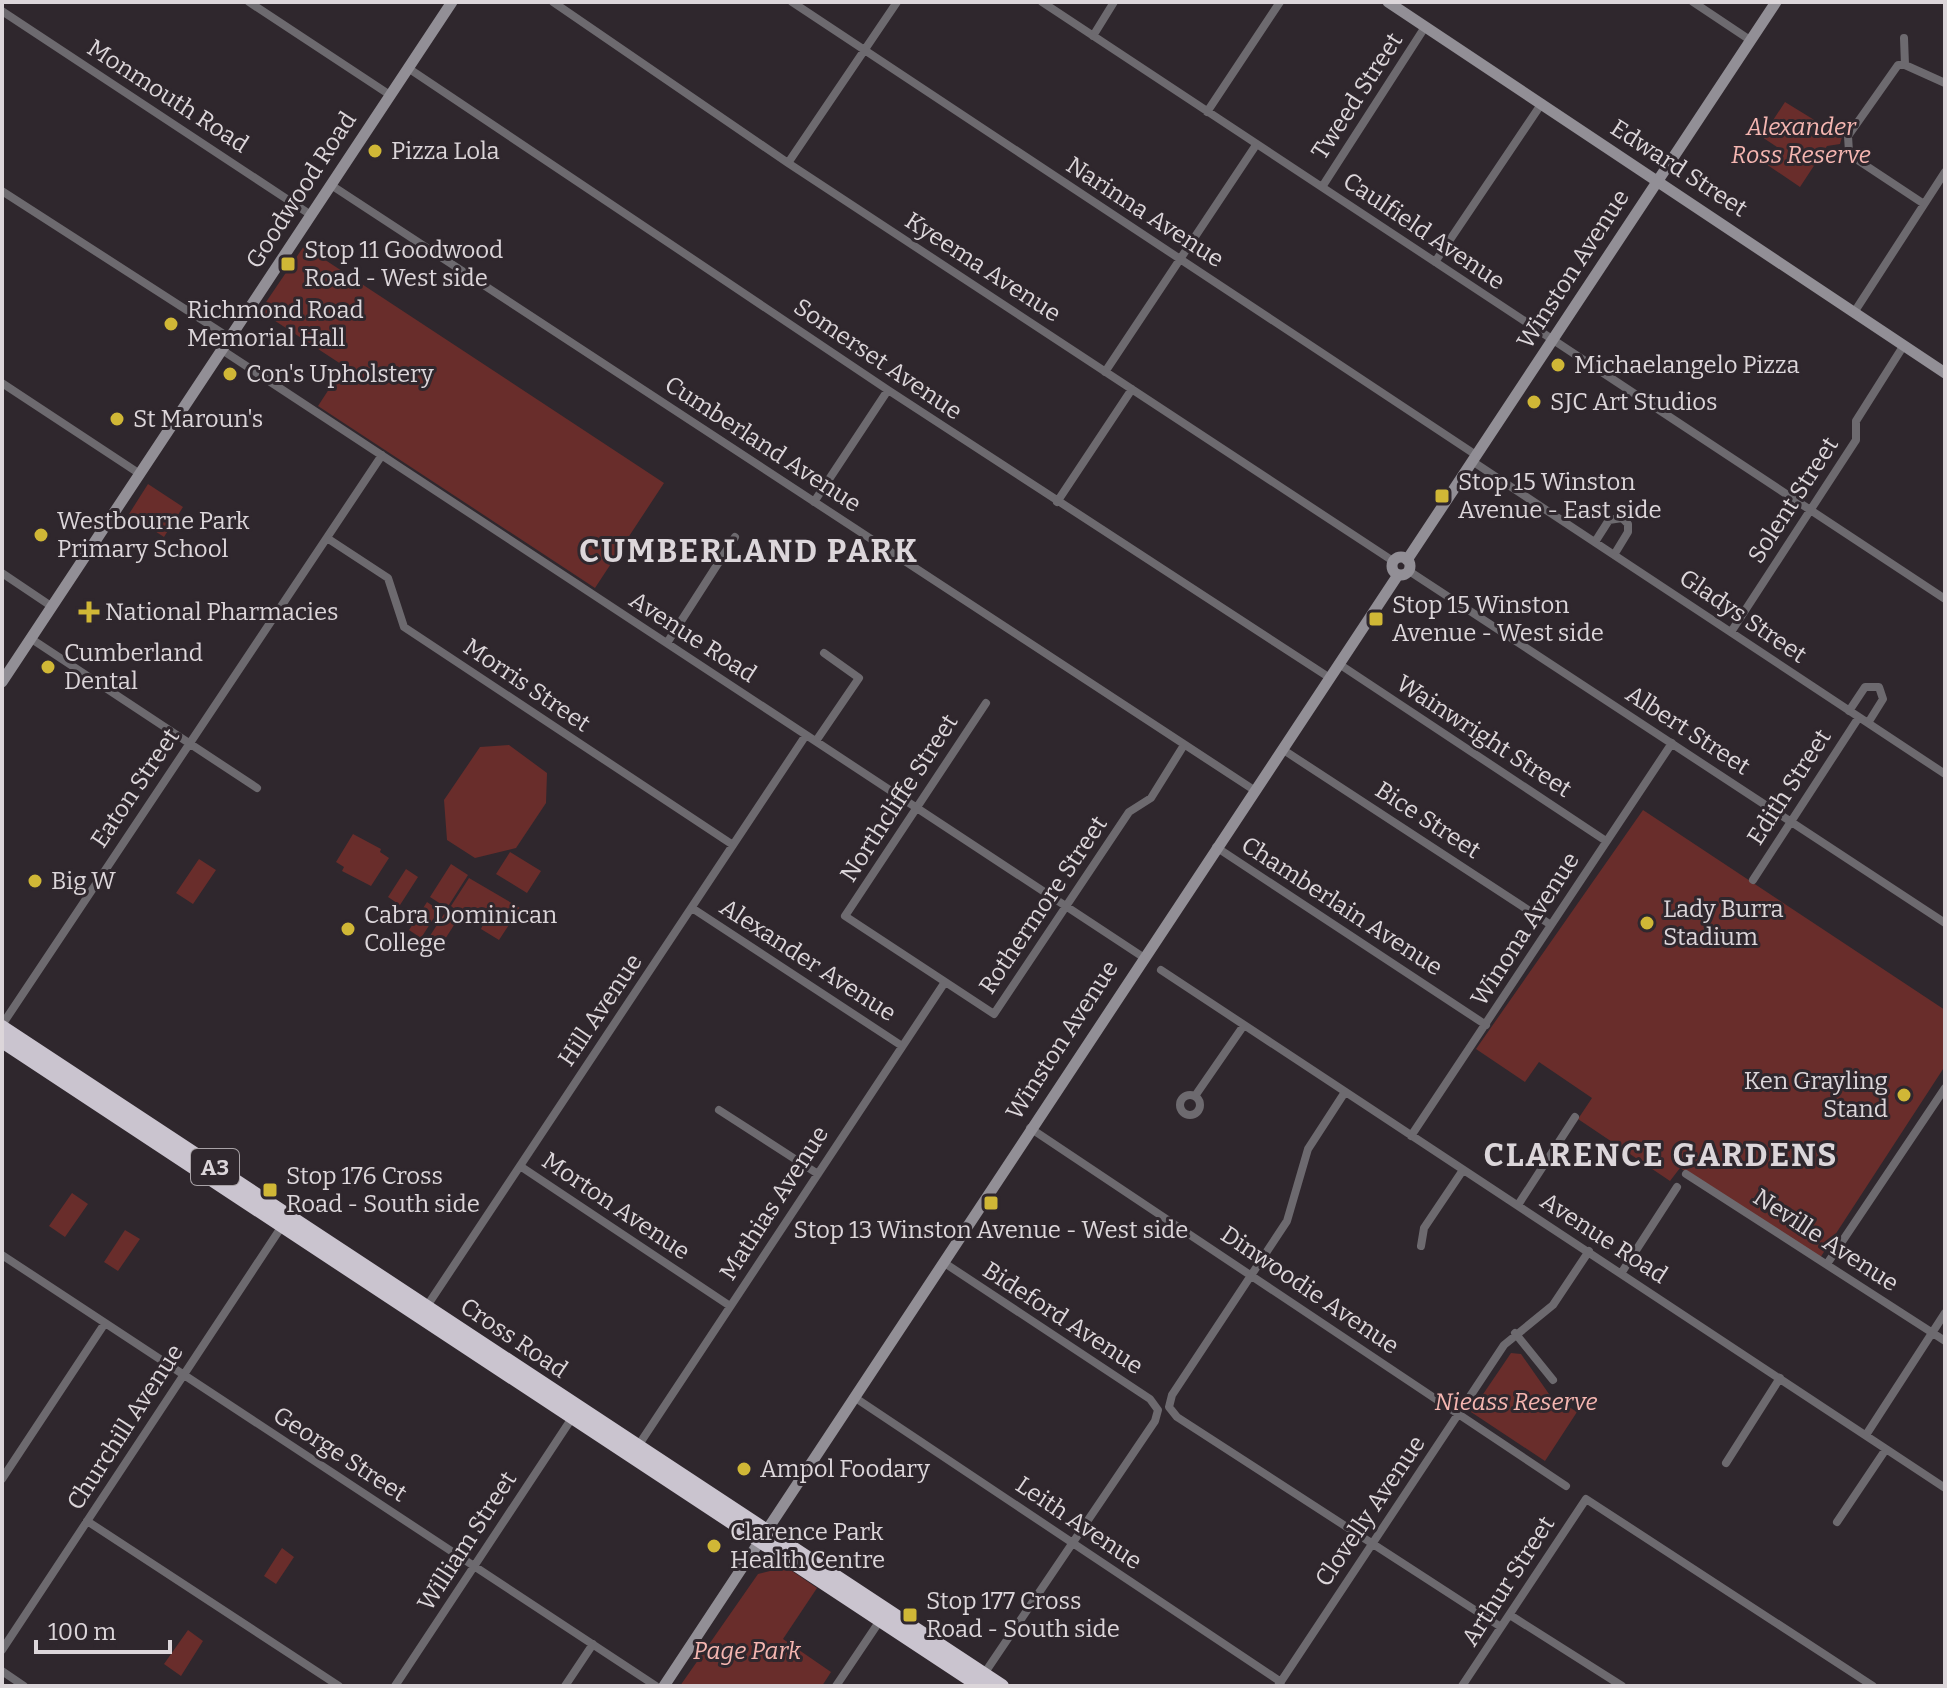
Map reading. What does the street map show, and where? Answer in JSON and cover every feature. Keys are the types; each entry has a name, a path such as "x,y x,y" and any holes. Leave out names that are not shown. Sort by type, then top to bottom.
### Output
{"highway":[{"name":"Cross Road","path":"2,1026 286,1221"},
{"name":"Cross Road","path":"2,1041 286,1221 884,1615 980,1682 1002,1686"}],"street":[{"path":"249,2 390,95"},
{"name":"Goodwood Road","path":"2,682 452,2"},
{"name":"Kyeema Avenue","path":"553,2 788,163 1393,561"},
{"name":"Narinna Avenue","path":"792,2 1474,458"},
{"path":"788,163 897,2"},
{"name":"Caulfield Avenue","path":"1042,2 1942,596"},
{"path":"1093,36 1114,2"},
{"path":"1207,112 1280,2"},
{"name":"Edward Street","path":"1388,2 1945,373"},
{"path":"1693,2 1750,40"},
{"name":"Winston Avenue","path":"664,1686 1776,2"},
{"name":"Monmouth Road","path":"2,11 311,215"},
{"name":"Tweed Street","path":"1322,187 1425,27"},
{"path":"1904,38 1905,65"},
{"path":"1924,204 1856,159 1847,144 1848,136 1891,71 1905,65 1945,83"},
{"name":"Somerset Avenue","path":"408,68 1057,502 1330,678"},
{"path":"1435,262 1542,103"},
{"path":"1105,372 1256,145"},
{"path":"1855,311 1945,172"},
{"name":"Cumberland Avenue","path":"331,185 1254,790"},
{"path":"2,191 208,327 230,338"},
{"name":"Solent Street","path":"1731,632 1856,440 1856,421 1904,345"},
{"name":"Avenue Road","path":"222,350 1143,957"},
{"path":"2,383 140,474"},
{"path":"1057,502 1132,389"},
{"path":"814,502 888,390"},
{"name":"Eaton Street","path":"2,1026 382,455"},
{"name":"Gladys Street","path":"1474,458 1614,555 1945,774"},
{"path":"1595,542 1609,520 1622,518 1628,524 1628,532 1614,555"},
{"path":"667,643 735,537"},
{"name":"Morris Street","path":"327,538 388,578 404,627 733,845"},
{"path":"1393,561 1399,557 1405,568"},
{"name":"Albert Street","path":"1405,568 1945,923"},
{"path":"2,573 51,606"},
{"path":"1942,596 1945,583"},
{"path":"30,638 257,788"},
{"path":"816,741 859,678 824,653"},
{"name":"Wainwright Street","path":"1339,664 1606,841"},
{"path":"1849,711 1865,687 1879,687 1883,699 1868,723"},
{"name":"Northcliffe Street","path":"945,982 845,916 986,703"},
{"name":"Edith Street","path":"1753,880 1859,717"},
{"name":"Hill Avenue","path":"424,1312 806,735"},
{"name":"Winona Avenue","path":"1411,1136 1672,743"},
{"name":"Rothermore Street","path":"945,982 994,1014 1129,812 1151,798 1184,745"},
{"name":"Bice Street","path":"1282,749 1551,925"},
{"name":"Chamberlain Avenue","path":"1216,847 1486,1025"},
{"name":"Alexander Avenue","path":"692,908 902,1046"},
{"name":"Avenue Road","path":"1161,970 1945,1488"},
{"name":"Mathias Avenue","path":"634,1452 945,982"},
{"path":"1195,1096 1244,1025"},
{"path":"1827,1264 1944,1088"},
{"path":"1345,1092 1308,1149 1287,1221 1172,1395 1169,1407 1177,1417 1501,1627"},
{"path":"719,1110 818,1174"},
{"path":"1518,1205 1575,1117"},
{"name":"Dinwoodie Avenue","path":"1030,1128 1566,1486"},
{"name":"Morton Avenue","path":"520,1166 730,1306"},
{"path":"1421,1246 1424,1228 1463,1170"},
{"name":"Neville Avenue","path":"1686,1174 1945,1341"},
{"path":"1622,1272 1677,1187"},
{"name":"Churchill Avenue","path":"2,1650 286,1221"},
{"name":"Clovelly Avenue","path":"1280,1684 1515,1333 1553,1305 1589,1251"},
{"name":"George Street","path":"2,1255 656,1686"},
{"name":"Bideford Avenue","path":"943,1262 1150,1399 1158,1410 1155,1421 1073,1543"},
{"path":"1866,1435 1945,1313"},
{"path":"2,1479 105,1323"},
{"path":"1515,1333 1553,1380"},
{"path":"1726,1463 1780,1378"},
{"name":"Leith Avenue","path":"854,1397 1280,1684"},
{"name":"William Street","path":"395,1686 576,1413"},
{"path":"1837,1522 1886,1449"},
{"name":"Arthur Street","path":"1462,1686 1586,1499 1873,1686"},
{"path":"87,1521 339,1686"},
{"path":"980,1682 1073,1543"},
{"path":"836,1686 884,1615"},
{"path":"1510,1615 1622,1686"},
{"path":"565,1686 593,1644"},
{"path":"2,1671 24,1686"}],"green space":[{"name":"Alexander Ross Reserve","path":"1785,102 1842,137 1840,144 1827,146 1800,187 1766,164 1777,147 1762,137"},
{"path":"304,246 664,483 595,588 318,406 344,366 260,311"},
{"path":"148,484 183,507 164,537 129,514"},
{"path":"509,745 547,773 546,803 516,848 475,858 447,840 444,800 480,747"},
{"path":"1643,810 1945,1010 1945,1066 1820,1258 1680,1168 1670,1181 1578,1119 1592,1098 1539,1062 1525,1082 1476,1049"},
{"path":"353,834 381,849 380,852 389,858 371,886 342,871 344,867 336,862"},
{"path":"510,852 541,871 527,893 496,874"},
{"path":"199,859 216,870 193,904 176,893"},
{"path":"451,864 468,875 447,908 430,897"},
{"path":"406,869 418,877 400,905 388,897"},
{"path":"469,878 520,908 499,940 481,929 484,922 472,923 451,906"},
{"path":"427,902 439,910 421,938 409,930"},
{"path":"444,914 456,922 438,950 426,942"},
{"path":"72,1193 88,1204 65,1237 49,1226"},
{"path":"125,1230 140,1239 118,1271 104,1262"},
{"name":"Nieass Reserve","path":"1511,1353 1521,1354 1549,1394 1577,1412 1545,1461 1471,1412"},
{"path":"282,1548 294,1557 276,1584 264,1576"},
{"name":"Page Park","path":"786,1567 817,1588 783,1639 831,1672 822,1686 680,1686 758,1574"},
{"path":"188,1630 203,1641 181,1676 164,1664"}],"place":[{"name":"Pizza Lola","path":"375,151"},
{"name":"Stop 11 Goodwood Road - West side","path":"288,264"},
{"name":"Richmond Road Memorial Hall","path":"171,324"},
{"name":"Michaelangelo Pizza","path":"1558,365"},
{"name":"Con's Upholstery","path":"230,374"},
{"name":"SJC Art Studios","path":"1534,402"},
{"name":"St Maroun's","path":"117,419"},
{"name":"Stop 15 Winston Avenue - East side","path":"1442,496"},
{"name":"Westbourne Park Primary School","path":"41,535"},
{"name":"National Pharmacies","path":"89,612"},
{"name":"Stop 15 Winston Avenue - West side","path":"1376,619"},
{"name":"Cumberland Dental","path":"48,667"},
{"name":"Big W","path":"35,881"},
{"name":"Lady Burra Stadium","path":"1647,923"},
{"name":"Cabra Dominican College","path":"348,929"},
{"name":"Ken Grayling Stand","path":"1904,1095"},
{"name":"Stop 176 Cross Road - South side","path":"270,1190"},
{"name":"Stop 13 Winston Avenue - West side","path":"991,1203"},
{"name":"Ampol Foodary","path":"744,1469"},
{"name":"Clarence Park Health Centre","path":"714,1546"},
{"name":"Stop 177 Cross Road - South side","path":"910,1615"}],"district":[{"name":"CUMBERLAND PARK","path":"749,551"},
{"name":"CLARENCE GARDENS","path":"1661,1155"}]}
